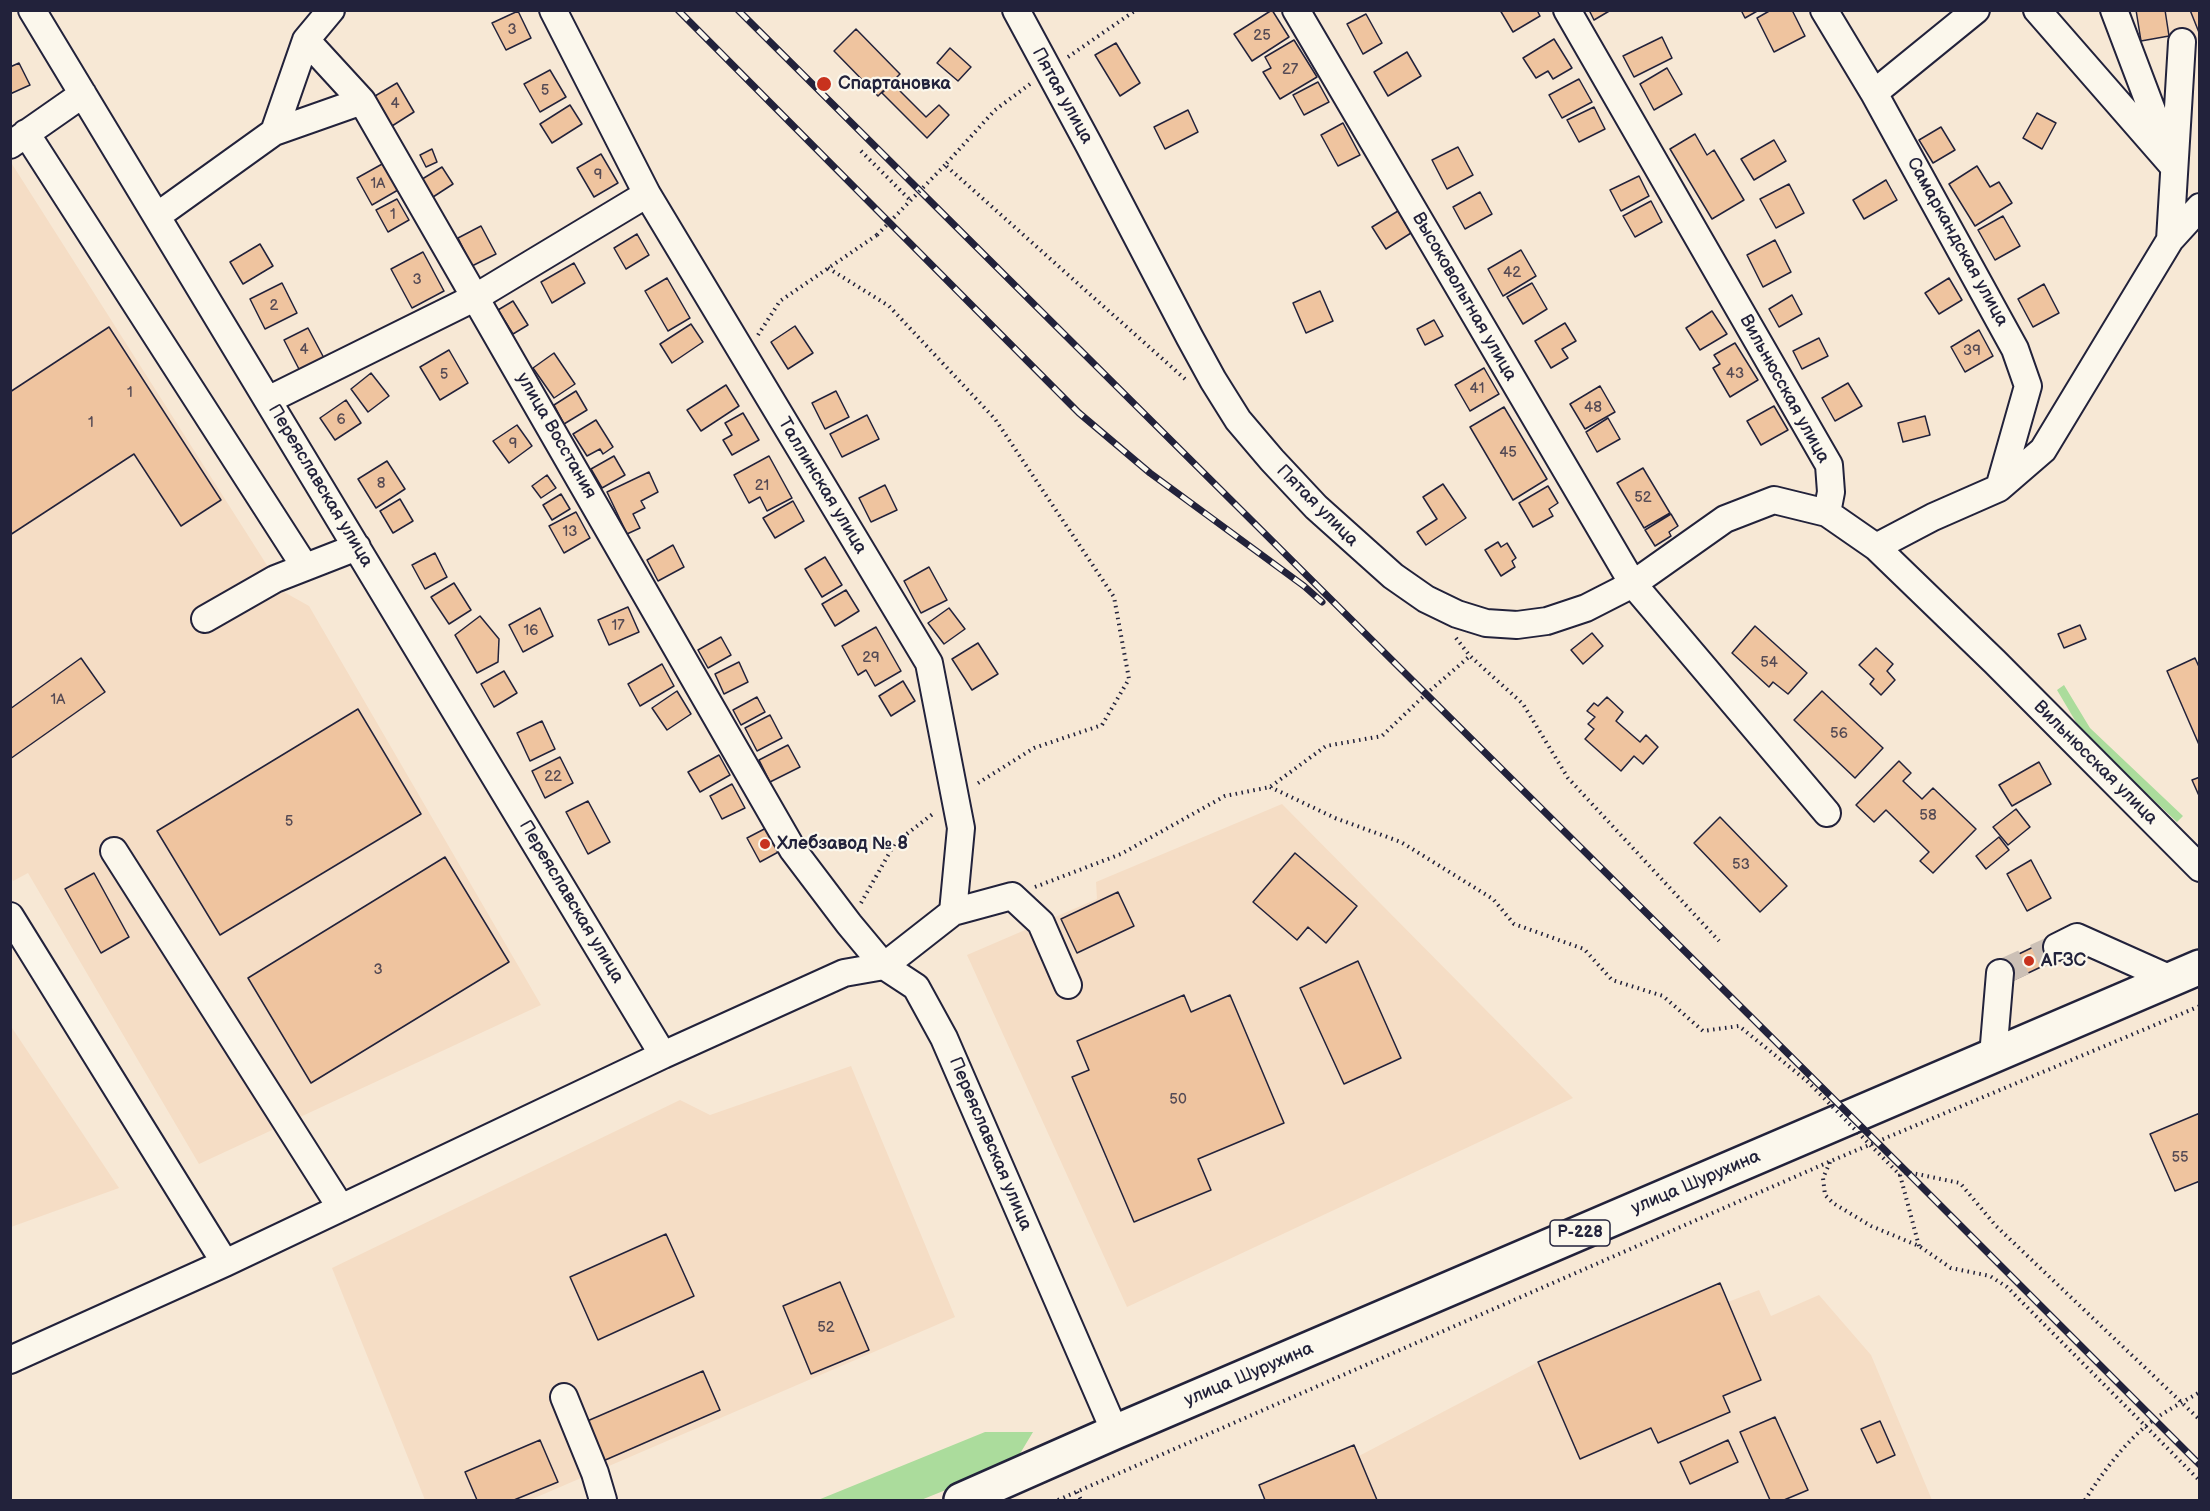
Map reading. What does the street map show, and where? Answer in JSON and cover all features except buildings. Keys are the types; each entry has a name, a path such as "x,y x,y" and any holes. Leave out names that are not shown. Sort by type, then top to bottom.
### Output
{"highway":[{"name":"улица Шурухина","path":"961,1500 2185,973"}],"street":[{"name":"Переяславская улица","path":"32,10 663,1055"},
{"path":"274,132 306,40 331,10"},
{"name":"Таллинская улица","path":"553,10 647,194 929,663 961,828 953,912"},
{"name":"Высоковольтная улица","path":"1296,10 1633,584 1827,813"},
{"name":"Вильнюсская улица","path":"1567,10 1829,465 1831,492 1827,513 1876,547 1995,662 2199,868"},
{"name":"Самаркандская улица","path":"1824,10 1874,93 2015,349 2028,386 1999,488"},
{"path":"1874,93 1976,10"},
{"path":"2037,10 2174,167"},
{"path":"2114,10 2174,167"},
{"name":"Пятая улица","path":"1020,12 1213,380 1238,420 1316,507 1358,547 1426,599 1457,614 1486,623 1517,625 1546,621 1586,608 1633,584 1725,519 1774,500 1827,513"},
{"name":"улица Восстания","path":"306,40 362,101 793,850 884,966"},
{"path":"2170,240 2182,42"},
{"path":"83,94 18,139 305,567"},
{"path":"157,216 274,132 362,101"},
{"path":"268,400 476,297 647,194"},
{"path":"1876,547 1933,517 1999,488 2043,450 2170,240 2199,207"},
{"path":"205,619 275,579 357,547"},
{"path":"114,850 340,1208"},
{"path":"10,1360 225,1263 663,1055 844,973 884,966 953,912 1012,896 1041,923 1068,985"},
{"path":"10,916 225,1263"},
{"path":"2056,947 2077,937 2185,973"},
{"name":"Переяславская улица","path":"884,966 916,987 944,1038 1115,1432"},
{"path":"1993,1056 2000,973"},
{"path":"564,1397 595,1473 603,1500"}],"path":[{"path":"744,356 780,301 877,235 995,110"},
{"path":"861,151 911,201"},
{"path":"945,165 1191,385"},
{"path":"828,267 889,306 995,418 1113,597 1129,680 1102,725 1034,748 955,798 895,843 849,924"},
{"path":"1451,631 1470,656 1523,704 1568,778 1719,940"},
{"path":"1012,896 1121,854 1225,796 1270,787 1326,746 1382,736 1470,656"},
{"path":"1270,787 1335,818 1401,843 1493,898 1514,924 1584,949 1612,980 1663,996 1703,1032 1739,1026 1807,1081 1900,1175 1919,1246"},
{"path":"1058,1500 1831,1161 2199,1006"},
{"path":"1831,1161 1823,1178 1825,1195 1833,1203 1871,1226 1919,1246 1951,1268 1990,1276 2007,1287 2199,1481"},
{"path":"1900,1175 1907,1172 1960,1183 1996,1226 2199,1420"},
{"path":"2085,1500 2104,1471 2146,1427 2199,1392"},
{"path":"1077,1492 1081,1500"}],"shaded area":[{"path":"2136,11 2199,11 2199,41 2169,36 2141,41"},
{"path":"12,164 284,592 309,606 541,1005 199,1164 28,873 13,881 11,877 10,165"},
{"path":"1282,804 1573,1098 1127,1307 967,955 1097,899 1096,882"},
{"path":"10,1025 119,1188 11,1227 10,1227"},
{"path":"851,1066 955,1317 530,1500 425,1500 332,1268 680,1100 710,1115"},
{"path":"1720,1283 1728,1302 1759,1290 1771,1316 1819,1295 1871,1355 1932,1500 1265,1500 1259,1485 1354,1445 1359,1456 1538,1362"}],"green space":[{"path":"2064,685 2090,728 2183,816 2177,822 2083,734 2057,690"},
{"path":"985,1432 1033,1432 1015,1462 921,1500 818,1500"}],"tunnel":[{"path":"2000,973 2057,947"}],"railway":[{"path":"678,10 1079,413 1150,473 1304,586 1322,602"},
{"path":"738,10 2200,1465"}],"place":[{"name":"Спартановка","path":"824,84"},
{"name":"Хлебзавод № 8","path":"765,844"},
{"name":"АГЗС","path":"2029,961"}]}
